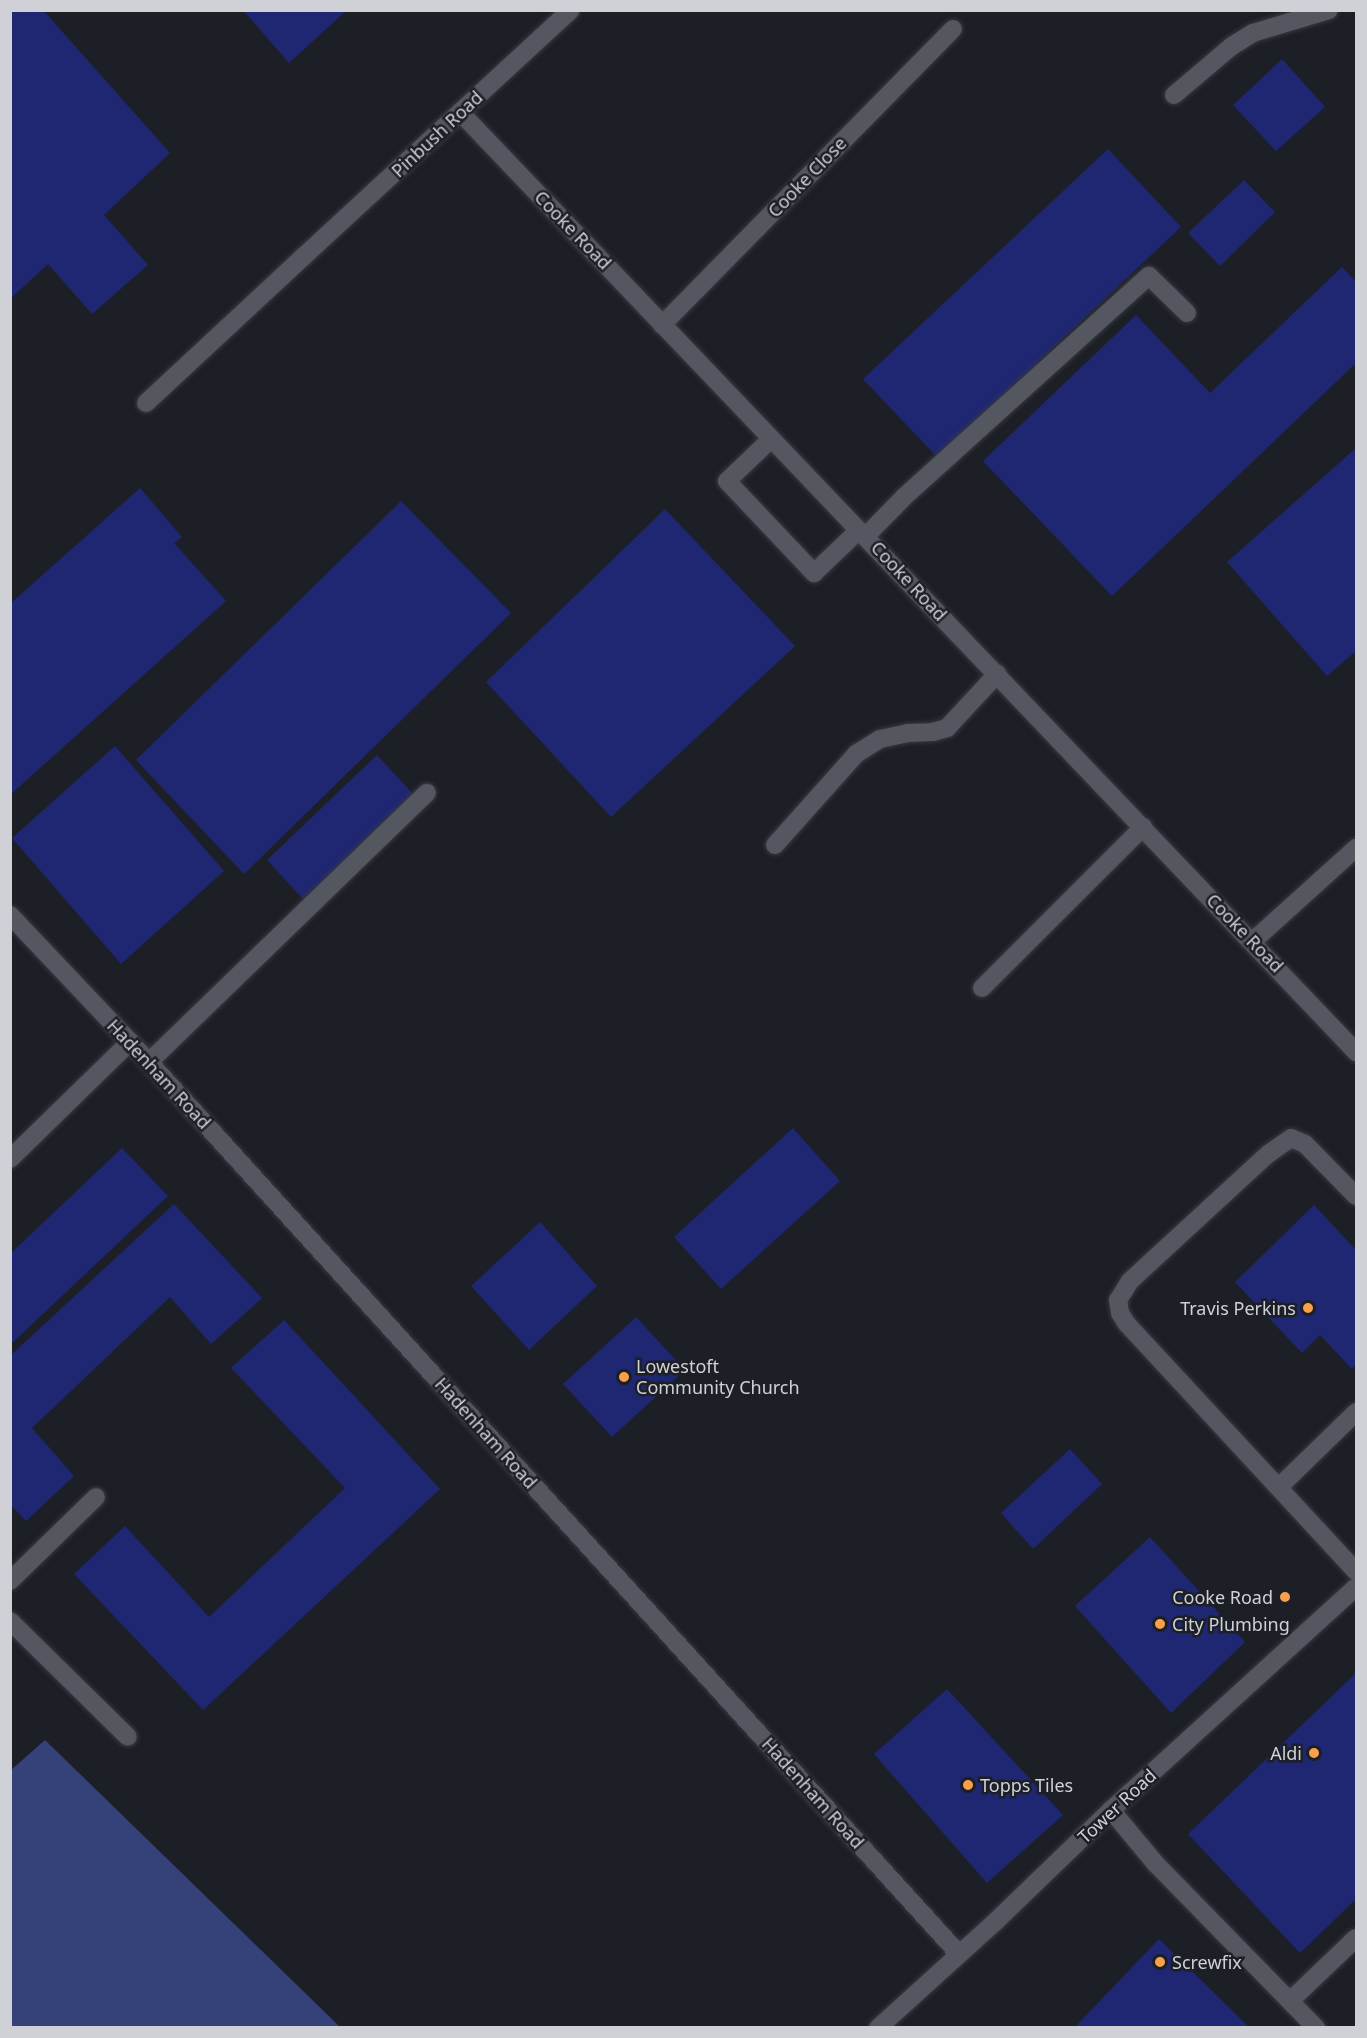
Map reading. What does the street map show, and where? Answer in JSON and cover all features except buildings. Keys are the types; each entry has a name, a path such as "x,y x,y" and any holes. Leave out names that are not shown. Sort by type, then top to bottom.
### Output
{"street":[{"name":"Pinbush Road","path":"146,403 571,10"},
{"path":"1174,95 1232,46 1253,33 1329,10"},
{"name":"Cooke Close","path":"662,325 953,29"},
{"name":"Cooke Road","path":"460,112 1143,827 1353,1043"},
{"path":"771,439 727,481 814,573 904,497 1149,276 1187,313"},
{"path":"775,844 856,754 880,739 947,728 997,674"},
{"path":"149,1062 427,793"},
{"path":"982,988 1143,827"},
{"path":"1253,941 1356,848"},
{"name":"Hadenham Road","path":"10,915 149,1062 959,1954"},
{"path":"10,1159 130,1042"},
{"path":"1356,1196 1305,1144 1292,1138 1268,1154 1130,1281 1118,1299 1120,1314 1127,1324 1280,1486 1356,1571"},
{"path":"1280,1486 1356,1412"},
{"path":"10,1581 96,1497"},
{"name":"Tower Road","path":"878,2028 1111,1810 1356,1587"},
{"path":"10,1621 129,1737"},
{"path":"1111,1810 1155,1863 1316,2028"},
{"path":"1290,2001 1356,1938"}],"shaded area":[{"path":"45,1740 340,2027 11,2027 11,1770"}],"place":[{"name":"Travis Perkins","path":"1308,1308"},
{"name":"Lowestoft Community Church","path":"624,1377"},
{"name":"Cooke Road","path":"1285,1597"},
{"name":"City Plumbing","path":"1160,1624"},
{"name":"Aldi","path":"1314,1753"},
{"name":"Topps Tiles","path":"968,1785"},
{"name":"Screwfix","path":"1160,1962"}]}
